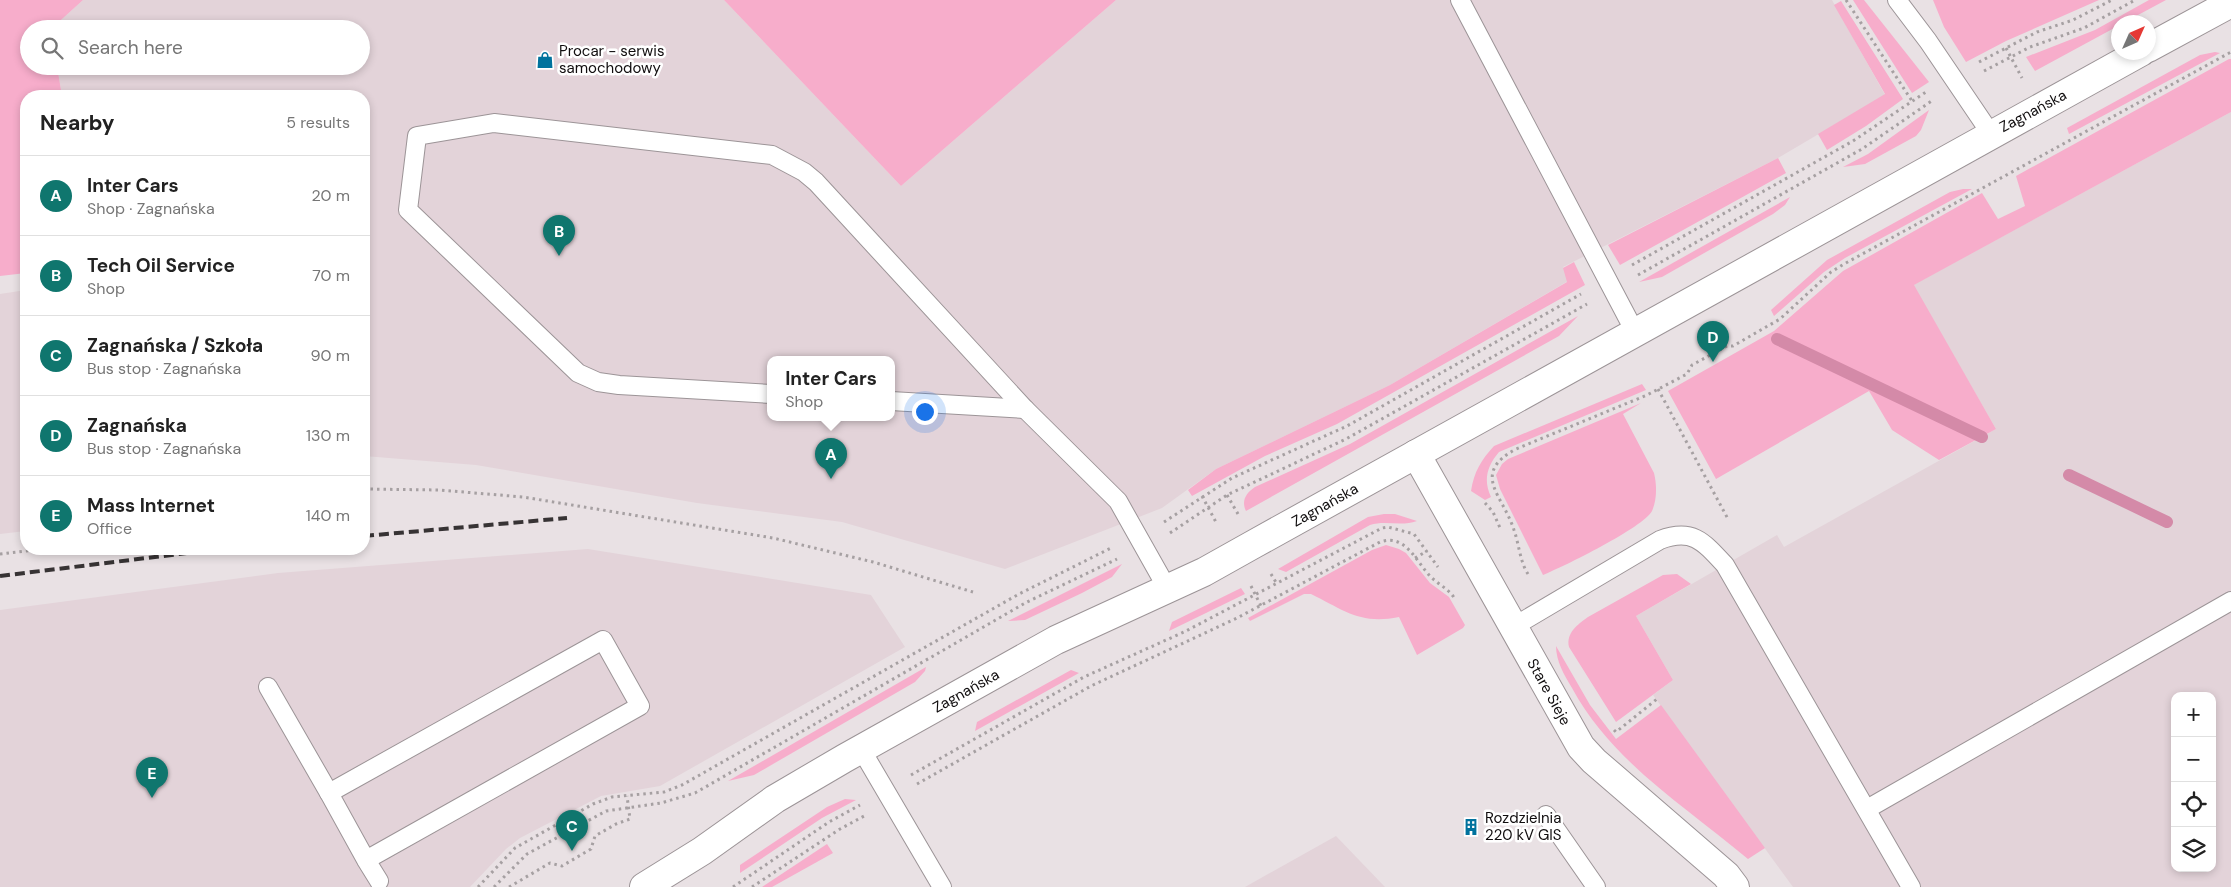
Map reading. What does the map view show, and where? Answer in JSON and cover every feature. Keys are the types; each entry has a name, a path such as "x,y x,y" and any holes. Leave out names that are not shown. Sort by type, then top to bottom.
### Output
{"street":[{"path":"2156,44 2231,3"},
{"name":"Zagnańska","path":"644,887 702,851 776,799 861,749 1056,640 1167,588 1254,544 2126,60"},
{"name":"Stare Sieje","path":"1416,454 1581,748 1726,875 1735,887"}],"lane":[{"path":"1460,0 1635,332"},
{"path":"1897,0 1928,41 1991,134"},
{"path":"767,394 619,385 598,382 578,373 408,210 417,136 494,123 754,152 772,155 787,162 816,182 1024,409 1118,501 1167,588"},
{"path":"895,401 1024,409"},
{"path":"1513,627 1660,540 1676,534 1690,536 1707,546 1724,565 1912,887"},
{"path":"1867,809 2231,601"},
{"path":"329,793 603,640 640,706 366,860"},
{"path":"268,687 366,860 377,885"},
{"path":"861,749 942,887"},
{"path":"1546,815 1596,887"}],"path":[{"path":"1846,0 1912,101"},
{"path":"1977,63 2037,32 2079,17 2112,0"},
{"path":"1977,75 2038,44 2084,28 2135,0"},
{"path":"2006,48 2023,79"},
{"path":"1528,574 1512,524 1493,488 1492,472 1496,463 1516,449 1658,389 1687,374 1692,365 1780,319 1831,272 1844,264 2231,52"},
{"path":"478,887 507,854 523,842 602,800 664,792 682,785 1019,594 1141,541 1164,537 1227,495 1261,477 1346,439 1854,141 1931,89"},
{"path":"494,887 527,854 606,812 629,806 662,802 695,792 1027,602 1141,541 1202,496 1248,469 1347,426 1862,149 1932,101"},
{"path":"1658,389 1728,519"},
{"path":"370,489 439,490 523,497 773,538 872,562 973,592"},
{"path":"1227,495 1239,516"},
{"path":"1202,496 1218,527"},
{"path":"903,780 1084,677 1184,632 1382,528 1388,527 1414,534"},
{"path":"911,789 1091,686 1261,606 1369,546 1393,540 1409,549 1429,575 1451,593 1460,607"},
{"path":"0,554 20,552"},
{"path":"1270,572 1277,584"},
{"path":"1249,583 1261,606"},
{"path":"1611,725 1616,732 1656,699"},
{"path":"509,887 550,863 562,866 591,849 595,836 616,824 630,819 628,796"},
{"path":"733,887 830,822 866,801"},
{"path":"752,887 840,829 870,813"}],"shaded area":[{"path":"0,0 83,0 61,20 20,20 20,75 58,75 61,90 20,90 20,274 0,276"},
{"path":"83,0 724,0 901,186 1116,0 1832,0 1885,95 1778,158 1563,267 1568,281 1390,385 1216,469 1162,508 1005,569 842,522 697,503 476,465 370,456 370,90 61,90 58,75 370,75 370,20 61,20"},
{"path":"724,0 1116,0 901,186"},
{"path":"1853,0 1864,0 1929,82 1912,93"},
{"path":"1933,0 2099,0 2006,41 1966,62 1944,27"},
{"path":"2149,0 2166,0 2138,15 2122,15"},
{"path":"1841,1 1903,99 1866,126 1827,150 1818,134 1885,94 1834,5"},
{"path":"2111,21 2111,30 2035,71 2026,57 2095,30"},
{"path":"2220,53 2069,134 2067,128 2200,55"},
{"path":"2231,59 2231,112 1914,285 1996,429 1939,460 1892,430 1869,391 1716,479 1668,391 1774,331 1843,271 1982,193 1998,219 2025,206 2016,176"},
{"path":"1929,110 1921,130 1916,136 1865,164 1843,167 1868,154"},
{"path":"2231,112 2231,887 1793,887 1653,695 1673,680 1636,616 1777,535 1784,547 1996,429 1913,285"},
{"path":"1778,158 1786,173 1620,265 1608,245"},
{"path":"1972,189 1845,258 1824,272 1774,316 1771,310 1827,260 1950,192"},
{"path":"1790,197 1785,205 1773,214 1662,277 1639,282"},
{"path":"1574,262 1585,285 1337,424 1265,456 1192,496 1188,490 1216,469 1390,385 1567,282 1563,268"},
{"path":"20,291 20,532 0,534 0,294"},
{"path":"1578,316 1559,336 1246,511 1245,497 1255,487 1350,444"},
{"path":"1642,384 1646,390 1499,452 1488,473 1487,485 1491,497 1485,500 1471,491 1479,467 1485,456 1494,446"},
{"path":"1641,403 1623,414 1654,473 1656,492 1652,511 1646,518 1619,536 1543,575 1500,489 1496,475 1502,464 1508,459"},
{"path":"1395,514 1417,521 1370,525 1286,572 1278,569 1368,517"},
{"path":"1386,545 1406,553 1430,583 1449,597 1465,625 1463,628 1417,655 1399,617 1373,619 1363,617 1343,610 1311,594 1304,594 1250,621 1248,618 1372,550"},
{"path":"588,549 871,595 905,647 660,786 601,796 520,838 506,849 470,887 0,887 0,610 278,573"},
{"path":"1122,564 1112,577 1082,593 1025,620 1008,621"},
{"path":"1677,574 1691,584 1636,616 1673,680 1616,722 1569,647 1571,633 1576,626 1588,617 1663,575"},
{"path":"1241,588 1245,594 1169,631 1172,622"},
{"path":"1556,646 1590,705 1616,739 1661,705 1765,848 1748,859 1675,801 1629,761 1588,714 1563,673 1557,657"},
{"path":"926,667 925,671 915,682 754,775 728,781"},
{"path":"1071,670 1079,673 975,731 977,722"},
{"path":"845,799 856,800 822,818 740,873 740,865 827,807"},
{"path":"1336,836 1385,887 1245,887"},
{"path":"827,844 833,853 772,887 762,887"}],"waterway":[{"path":"1777,339 1982,437"},
{"path":"2069,475 2167,522"}],"railway":[{"path":"370,535 567,518"},
{"path":"0,576 171,555"}],"place":[{"name":"Procar - serwis samochodowy","path":"545,60"},
{"name":"Tech Oil Service","path":"559,256"},
{"name":"Zagnańska","path":"1713,362"},
{"name":"Inter Cars","path":"831,479"},
{"name":"Mass Internet","path":"152,798"},
{"name":"Rozdzielnia 220 kV GIS","path":"1471,827"},
{"name":"Zagnańska / Szkoła","path":"572,851"}]}
